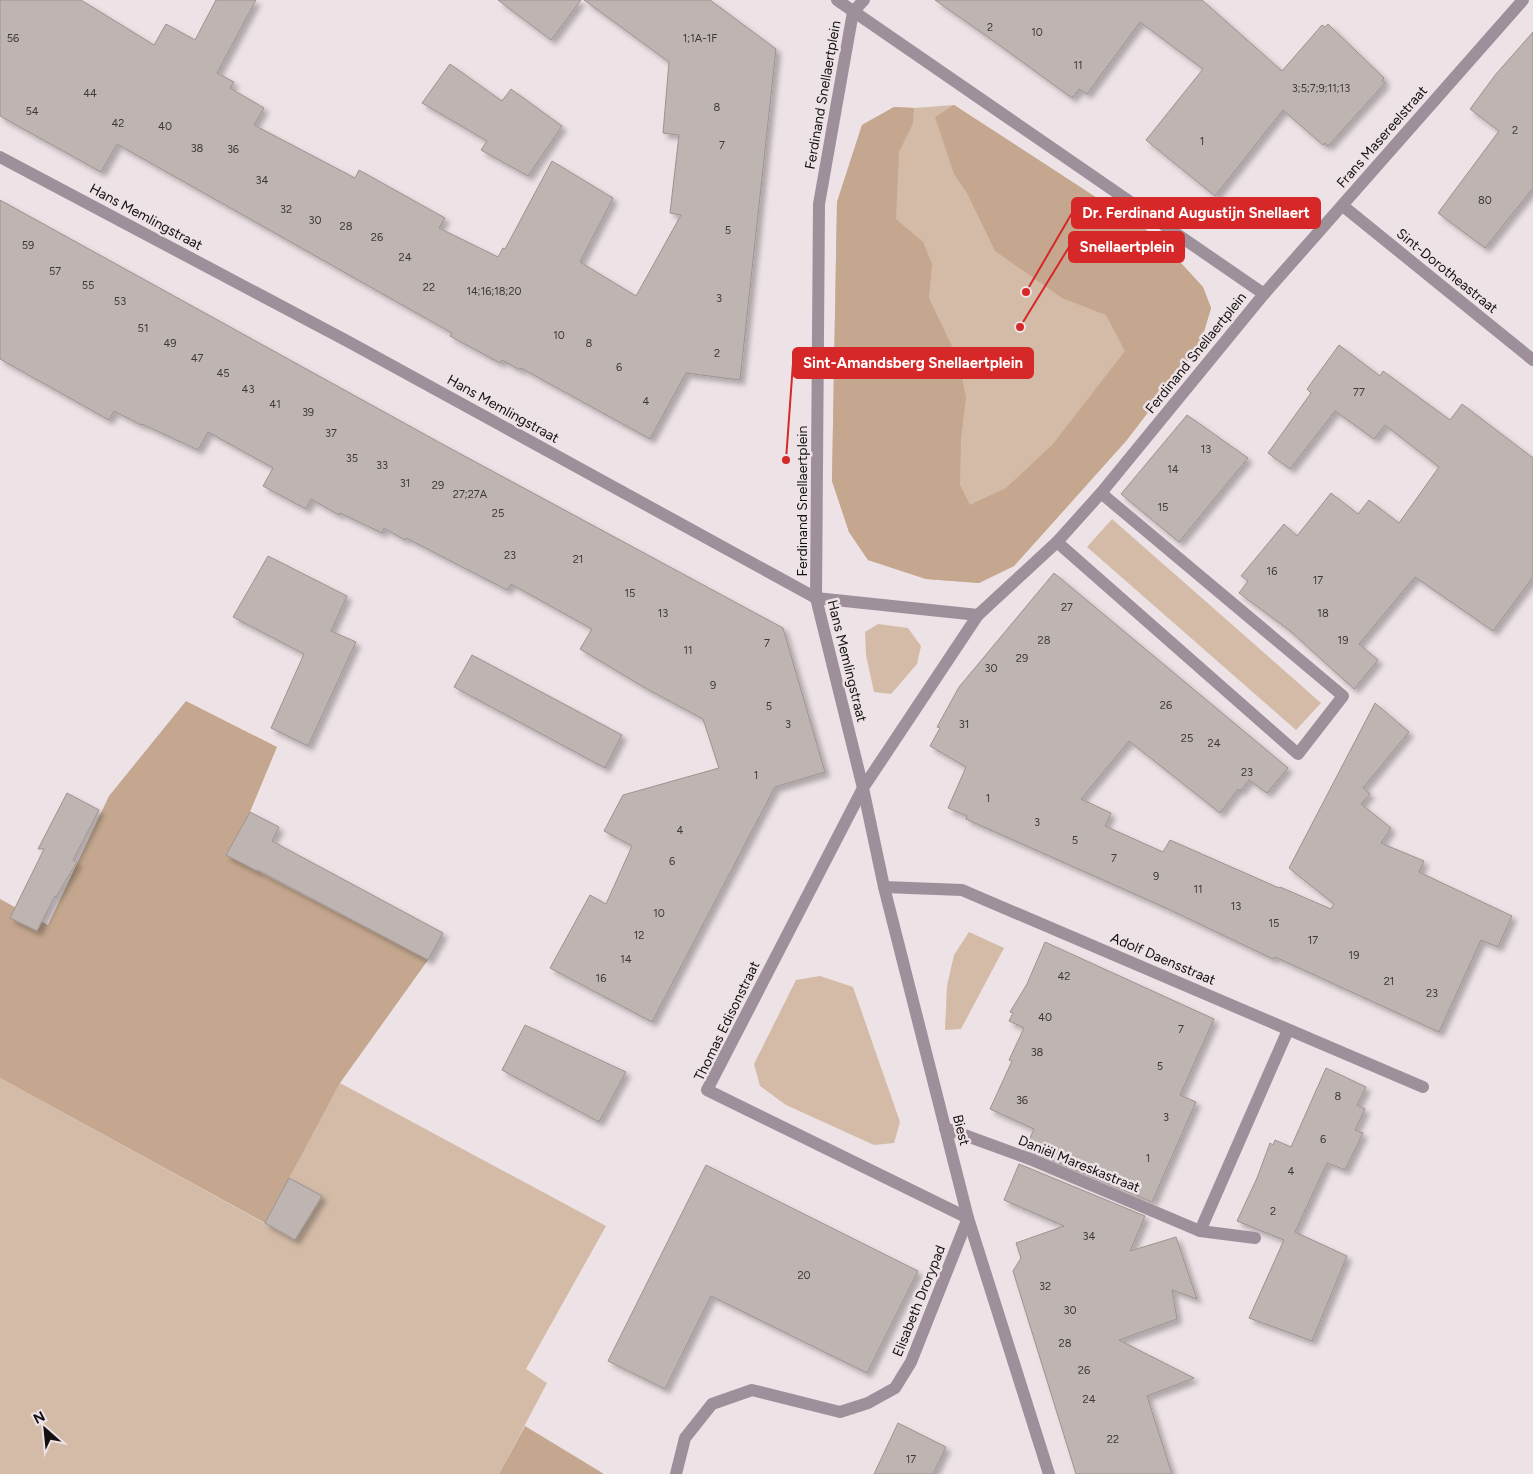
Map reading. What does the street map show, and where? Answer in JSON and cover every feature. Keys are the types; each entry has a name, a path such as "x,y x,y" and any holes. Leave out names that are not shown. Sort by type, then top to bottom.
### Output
{"street":[{"path":"837,0 853,12 864,0"},
{"name":"Frans Masereelstraat","path":"1264,294 1343,206 1454,76 1523,0"},
{"name":"Ferdinand Snellaertplein","path":"816,598 819,204 853,12 1264,294 1101,493 1057,542 978,615 863,788"},
{"name":"Hans Memlingstraat","path":"0,157 367,352 816,598 863,788"},
{"name":"Sint-Dorotheastraat","path":"1343,206 1533,360"},
{"path":"1057,542 1298,754 1343,696 1101,493"},
{"path":"816,598 978,615"},
{"name":"Biest","path":"863,788 884,887 968,1218 1049,1474"},
{"name":"Thomas Edisonstraat","path":"863,788 706,1090 968,1218"},
{"name":"Adolf Daensstraat","path":"884,887 962,890 1423,1087"},
{"path":"1200,1231 1288,1030"},
{"name":"Daniël Mareskastraat","path":"945,1128 1030,1159 1200,1231 1255,1238"},
{"name":"Elisabeth Drorypad","path":"676,1474 685,1438 712,1404 752,1390 840,1412 868,1403 895,1388 911,1362 968,1218"}],"shaded area":[{"path":"954,105 1157,237 1203,287 1211,308 1200,345 1126,441 1014,566 979,583 926,579 868,560 849,532 832,481 837,202 862,125 894,107 914,108"},
{"path":"954,105 1157,237 1203,287 1211,308 1200,345 1126,441 1014,566 979,583 926,579 868,560 849,532 832,481 837,202 862,125 894,107 914,108 913,123 899,152 896,219 923,242 932,264 929,298 958,359 966,397 961,439 960,485 970,505 1006,488 1053,444 1125,351 1106,315 1062,298 995,251 967,193 954,174 935,117"},
{"path":"1112,519 1321,703 1296,730 1087,547"},
{"path":"878,624 908,628 921,646 917,664 891,694 874,692 866,655 865,632"},
{"path":"186,701 277,747 250,812 227,855 428,960 340,1083 265,1223 0,1078 0,899 48,925 109,796"},
{"path":"969,932 1004,948 961,1029 945,1030 947,986 954,955"},
{"path":"820,976 853,987 900,1122 894,1143 874,1145 786,1105 760,1086 754,1064 796,980"},
{"path":"0,1078 264,1223 340,1083 606,1226 526,1369 547,1383 499,1474 0,1474"},
{"path":"525,1426 604,1474 499,1474"}],"building":[{"path":"0,0 81,0 154,45 166,24 195,40 216,0 256,0 217,73 234,82 230,88 264,108 254,125 355,178 359,170 445,218 439,228 498,257 503,248 505,249 552,161 613,198 580,262 636,296 681,215 670,213 679,135 663,133 669,62 584,0 710,0 776,49 740,380 686,373 650,439 521,368 520,370 502,360 500,363 450,336 452,333 117,144 101,172 0,116"},
{"path":"498,0 581,0 551,40"},
{"path":"935,0 1202,0 1282,71 1322,25 1325,27 1328,24 1384,78 1382,81 1385,83 1328,146 1325,143 1323,145 1283,110 1215,196 1146,140 1203,69 1140,22 1087,94 1079,89 1072,98"},
{"path":"1533,32 1533,188 1485,248 1438,213 1499,131 1470,109 1496,74"},
{"path":"450,64 502,101 511,89 562,126 528,176 481,150 487,141 422,103"},
{"path":"0,200 444,445 783,628 825,772 775,787 652,1022 550,968 590,895 606,904 632,846 604,831 623,795 719,768 703,719 647,689 580,649 592,629 511,584 507,590 406,538 405,540 384,528 382,533 340,513 339,515 311,499 306,509 263,486 273,468 208,432 198,450 114,411 109,420 0,359"},
{"path":"1339,345 1380,376 1383,371 1450,420 1462,404 1533,458 1533,577 1493,631 1415,577 1359,644 1378,660 1354,689 1289,630 1239,593 1248,581 1241,576 1284,524 1297,536 1331,493 1358,514 1369,500 1399,523 1439,467 1385,425 1374,439 1335,411 1290,469 1268,453 1311,393 1307,389"},
{"path":"1187,415 1248,458 1179,542 1121,494"},
{"path":"268,556 347,596 331,631 356,642 308,746 271,728 304,654 233,617"},
{"path":"1054,573 1288,768 1267,793 1249,780 1240,791 1238,789 1220,813 1129,741 1081,799 1111,813 1105,826 1163,852 1170,840 1331,909 1334,904 1289,868 1375,703 1409,732 1363,788 1370,794 1361,804 1391,828 1381,843 1424,861 1419,872 1512,916 1498,947 1481,940 1439,1032 1275,957 1273,959 1166,908 966,819 967,816 948,808 966,767 930,746 940,728 937,727 959,687"},
{"path":"472,655 622,735 605,768 454,687"},
{"path":"67,793 99,810 73,860 77,862 55,896 37,931 10,918 44,849 38,849"},
{"path":"250,812 279,827 272,841 443,933 428,960 226,855"},
{"path":"1045,942 1214,1019 1180,1095 1196,1102 1152,1202 1025,1149 1034,1129 990,1109 1012,1061 1009,1060 1024,1028 1009,1021 1013,1013 1010,1012 1027,984"},
{"path":"525,1025 626,1072 599,1122 502,1070"},
{"path":"1326,1068 1366,1087 1357,1105 1365,1109 1355,1130 1363,1133 1345,1170 1327,1163 1295,1232 1347,1256 1312,1341 1249,1318 1284,1240 1237,1221 1257,1178 1270,1143 1273,1145 1275,1140 1291,1147"},
{"path":"1019,1164 1145,1216 1130,1251 1176,1237 1197,1299 1172,1290 1177,1319 1119,1340 1194,1378 1147,1396 1172,1474 1076,1474 1013,1271 1021,1258 1016,1243 1064,1226 1004,1200"},
{"path":"706,1165 918,1271 867,1373 711,1296 665,1389 608,1361"},
{"path":"289,1178 322,1196 295,1240 265,1223"},
{"path":"898,1423 946,1447 933,1474 874,1474"}],"place":[{"name":"Dr. Ferdinand Augustijn Snellaert","path":"1026,292"},
{"name":"Snellaertplein","path":"1020,327"},
{"name":"Sint-Amandsberg Snellaertplein","path":"786,460"}]}
